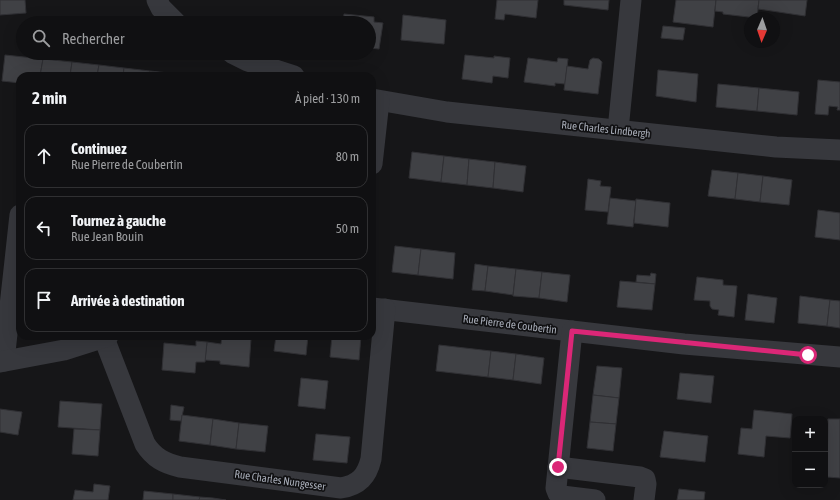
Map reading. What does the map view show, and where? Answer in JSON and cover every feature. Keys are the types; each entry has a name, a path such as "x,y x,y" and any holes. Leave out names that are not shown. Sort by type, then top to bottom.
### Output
{"street":[{"path":"157,0 161,8 169,16"},
{"path":"618,130 631,0"},
{"path":"246,60 282,72"},
{"name":"Rue Charles Lindbergh","path":"376,100 447,112 776,147 840,150"},
{"path":"16,248 2,362 64,350 96,340"},
{"name":"Rue Pierre de Coubertin","path":"379,309 766,352 840,357"},
{"name":"Rue Charles Nungesser","path":"107,340 143,439 156,458 167,464 180,467 341,488 350,487 358,482 368,469 371,459 379,309"},
{"path":"572,331 556,488 558,493 562,496 595,500"},
{"path":"558,467 640,477 645,479 646,484 644,500"}],"building":[{"path":"0,0 25,0 26,13 0,15"},
{"path":"497,0 538,0 536,18 505,14 504,20 495,19"},
{"path":"564,0 609,0 608,10 564,5"},
{"path":"676,0 716,0 713,27 673,22"},
{"path":"716,0 759,0 758,12 744,12 744,16 723,14 723,12 715,11"},
{"path":"759,0 807,0 805,16 758,9"},
{"path":"344,14 364,16 344,16"},
{"path":"403,15 446,20 444,44 401,40"},
{"path":"376,22 383,23 379,49 376,49"},
{"path":"663,26 685,28 683,40 661,38"},
{"path":"5,55 16,56 16,60 43,60 41,72 16,72 16,83 2,81"},
{"path":"465,55 510,58 508,78 493,76 492,83 462,79"},
{"path":"528,58 557,62 558,58 568,59 565,84 555,83 555,86 524,82"},
{"path":"593,58 599,59 602,62 598,94 564,90 567,66 588,69 590,60"},
{"path":"43,60 72,62 71,72 41,72"},
{"path":"72,62 99,65 98,72 71,72"},
{"path":"99,65 124,68 124,72 98,72"},
{"path":"124,68 150,71 150,72 124,72"},
{"path":"658,70 698,74 696,102 656,96"},
{"path":"818,80 840,82 840,110 837,110 838,107 829,106 828,115 815,114"},
{"path":"718,84 759,88 757,111 716,107"},
{"path":"759,88 799,92 797,115 757,111"},
{"path":"412,152 444,156 441,182 409,178"},
{"path":"444,156 469,159 467,185 441,182"},
{"path":"469,159 495,162 493,188 467,185"},
{"path":"495,162 526,166 523,192 493,188"},
{"path":"712,170 738,173 735,199 708,196"},
{"path":"738,173 763,176 760,202 735,199"},
{"path":"763,176 792,180 789,205 760,202"},
{"path":"588,179 601,181 600,186 611,187 608,212 585,210"},
{"path":"610,198 636,201 633,227 607,224"},
{"path":"636,199 670,203 668,227 634,223"},
{"path":"818,210 840,213 840,240 815,237"},
{"path":"395,246 421,249 418,275 392,272"},
{"path":"421,249 455,253 453,279 418,275"},
{"path":"475,264 488,266 485,291 472,290"},
{"path":"488,266 516,269 513,295 485,291"},
{"path":"516,269 542,272 539,298 513,296"},
{"path":"542,272 570,275 567,302 539,298"},
{"path":"651,273 656,274 655,284 636,282 637,275 650,276"},
{"path":"697,277 723,280 723,285 737,286 734,317 718,315 719,310 712,309 710,306 710,301 694,300"},
{"path":"620,281 655,284 652,310 617,307"},
{"path":"748,294 777,298 774,323 745,320"},
{"path":"800,296 830,300 827,326 798,323"},
{"path":"830,300 840,301 840,328 827,326"},
{"path":"222,340 251,340 249,367 220,364 220,361 205,360 207,342 221,344"},
{"path":"275,340 308,340 306,355 274,351"},
{"path":"332,340 361,340 359,360 330,357"},
{"path":"196,341 207,342 205,362 196,362 195,373 162,370 164,343 196,346"},
{"path":"439,345 491,351 488,377 436,371"},
{"path":"491,351 516,354 513,380 488,377"},
{"path":"516,354 544,358 541,384 513,380"},
{"path":"597,366 622,368 619,398 593,395"},
{"path":"680,373 714,376 711,403 677,399"},
{"path":"301,378 328,381 325,409 298,406"},
{"path":"593,395 619,398 616,424 590,422"},
{"path":"60,401 102,404 100,430 58,427"},
{"path":"171,405 184,407 181,421 170,420"},
{"path":"0,409 22,412 18,435 0,432"},
{"path":"754,410 792,414 790,438 766,436 764,457 738,454 741,428 752,429"},
{"path":"182,415 213,419 210,445 179,441"},
{"path":"213,419 239,423 236,449 210,445"},
{"path":"828,419 840,419 840,478 828,477"},
{"path":"590,422 616,424 613,451 587,448"},
{"path":"239,423 268,426 265,452 236,449"},
{"path":"74,429 100,430 98,456 72,454"},
{"path":"664,431 708,436 705,462 660,457"},
{"path":"316,434 350,437 347,463 313,460"},
{"path":"94,484 110,486 108,500 73,500 75,490 93,492"},
{"path":"679,489 705,492 704,500 677,500"},
{"path":"144,491 173,494 173,500 143,500"},
{"path":"173,494 200,497 199,500 173,500"},
{"path":"200,497 213,498 226,500 199,500"}],"route":[{"path":"558,467 572,331 684,344 808,355"}]}
